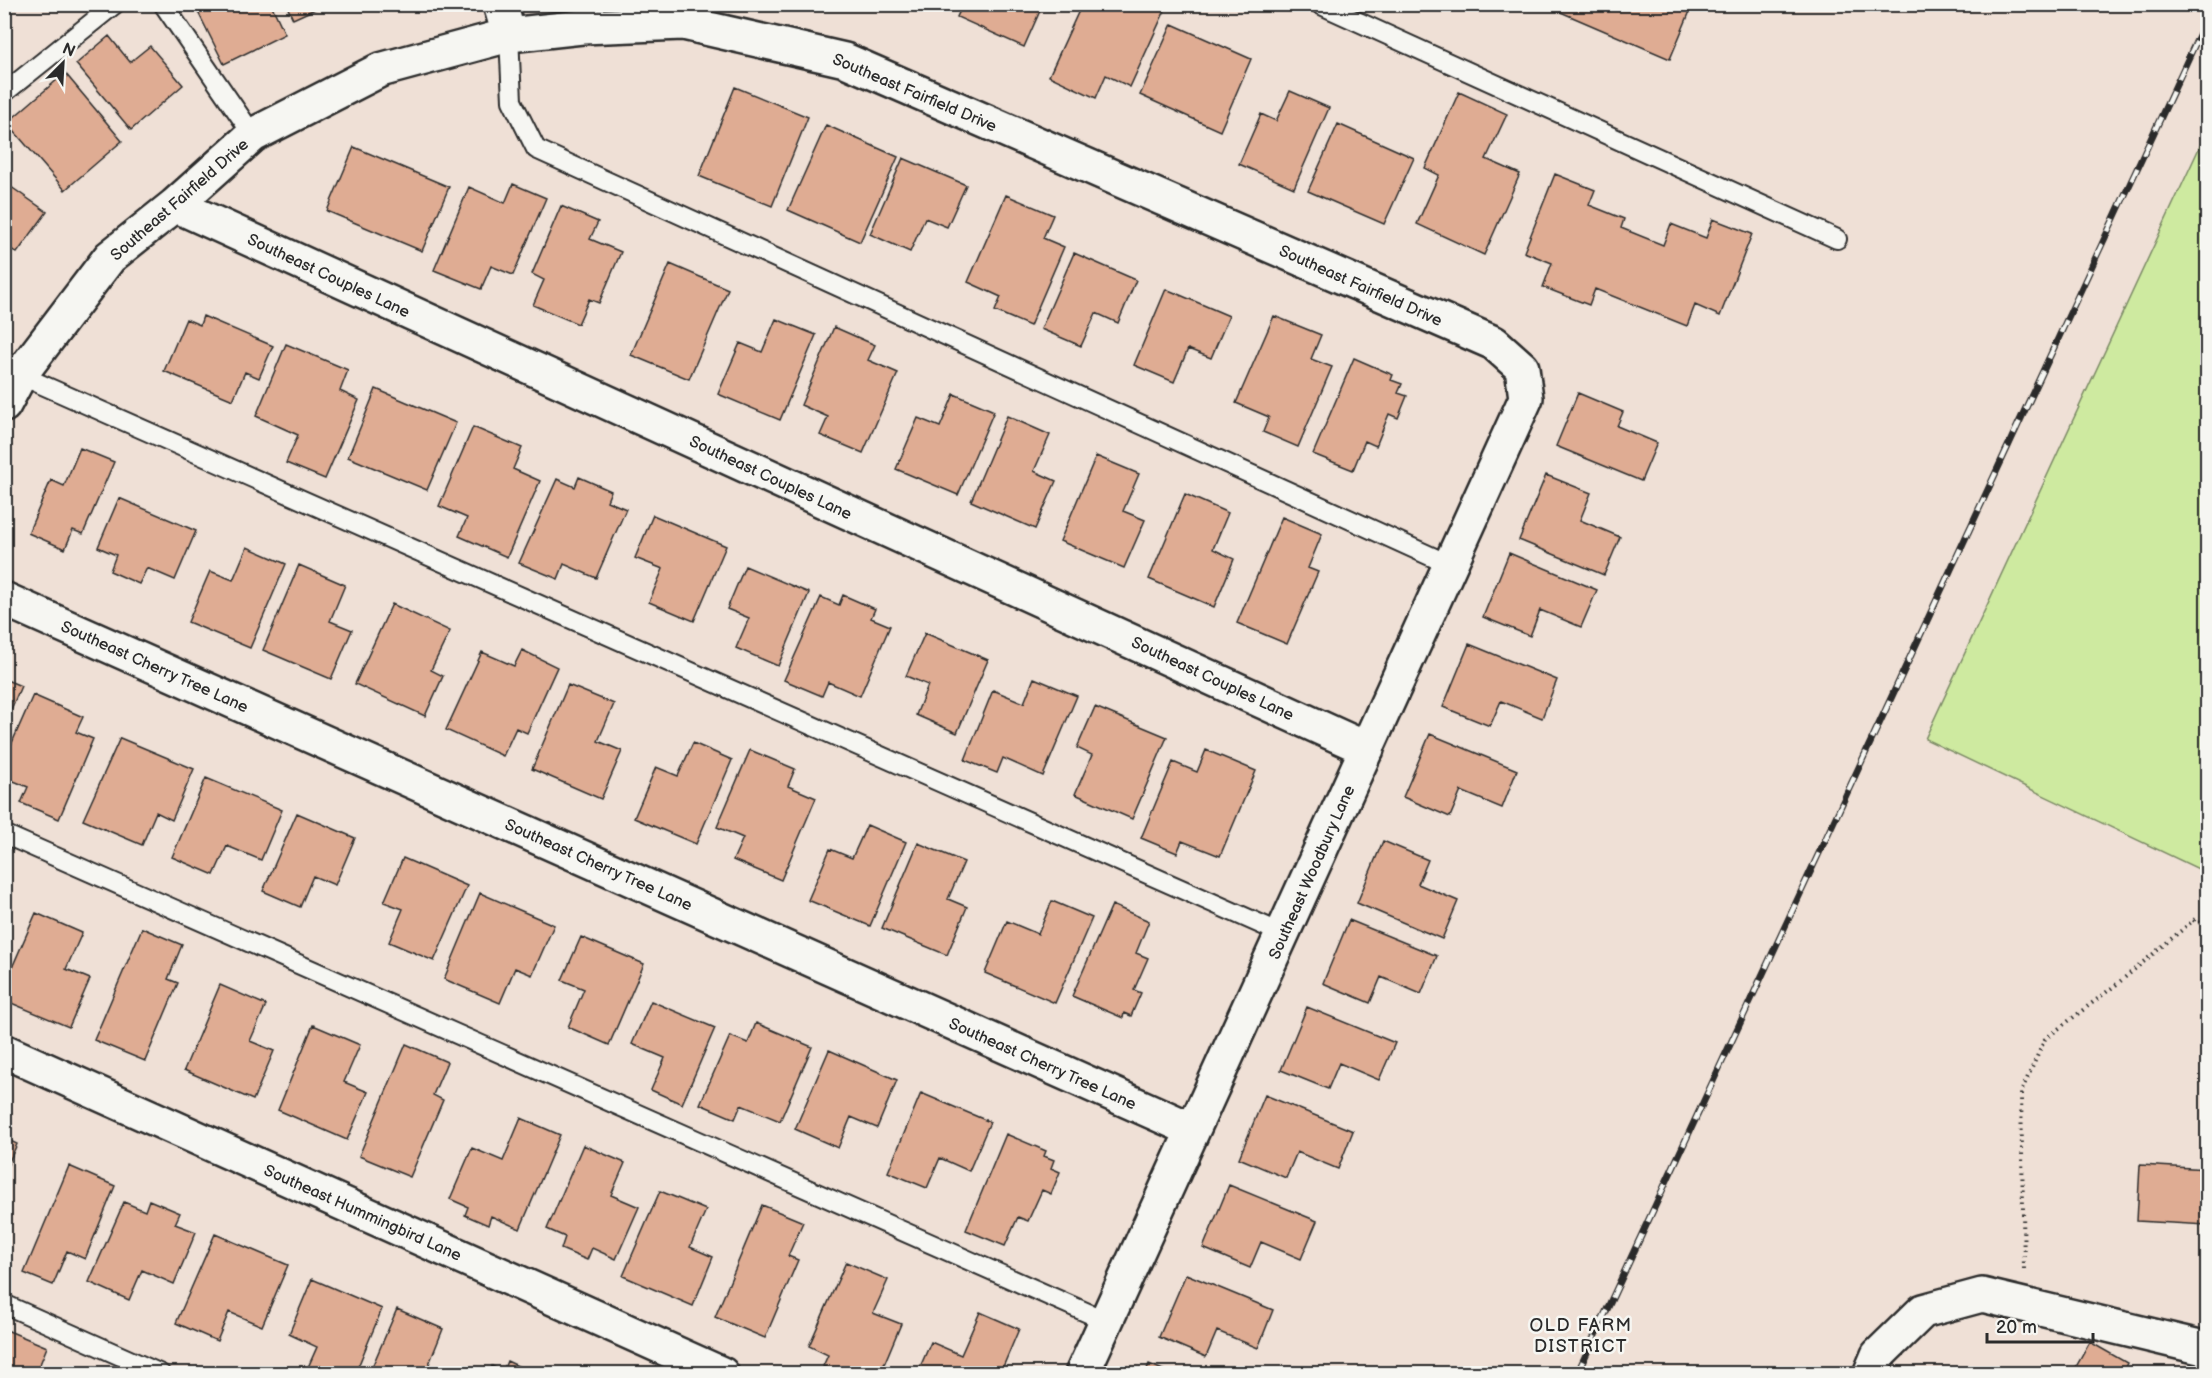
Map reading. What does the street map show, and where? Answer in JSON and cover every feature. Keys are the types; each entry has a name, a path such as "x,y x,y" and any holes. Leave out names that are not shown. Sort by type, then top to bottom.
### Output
{"street":[{"name":"Southeast Fairfield Drive","path":"4,405 20,375 110,257 175,205 253,135 380,70 505,20 582,27 683,23 845,60 1494,343 1522,368"},
{"name":"Southeast Couples Lane","path":"175,205 1367,748"},
{"name":"Southeast Woodbury Lane","path":"1082,1374 1526,398 1522,368"},
{"name":"Southeast Cherry Tree Lane","path":"4,599 1193,1130"},
{"name":"Southeast Hummingbird Lane","path":"4,1051 722,1374"},
{"path":"1874,1364 1923,1311 1982,1295 2208,1349"}],"lane":[{"path":"4,93 115,4"},
{"path":"163,4 253,135"},
{"path":"1319,4 1837,238"},
{"path":"505,20 512,101 536,149 1450,565"},
{"path":"20,375 1283,934"},
{"path":"4,834 1106,1321"},
{"path":"4,1304 161,1374"}],"path":[{"path":"2025,1306 2021,1092 2045,1039 2117,984 2194,919 2208,926"}],"green space":[{"path":"2207,131 2208,873 1925,739"}],"building":[{"path":"194,4 271,4 285,34 224,64"},
{"path":"286,4 326,4 293,19"},
{"path":"963,4 1043,4 1024,47 957,17"},
{"path":"1082,4 1112,4 1119,8 1121,4 1159,4 1166,8 1130,87 1106,75 1096,98 1049,76"},
{"path":"1542,4 1693,4 1670,59"},
{"path":"1172,24 1251,59 1220,131 1140,95"},
{"path":"109,36 130,62 150,46 183,85 131,130 76,64"},
{"path":"65,73 122,141 65,190 7,123"},
{"path":"735,87 808,117 772,206 699,176"},
{"path":"1290,91 1329,108 1294,188 1239,164 1261,114 1276,121"},
{"path":"1459,92 1507,114 1486,159 1520,174 1484,255 1417,224 1439,175 1425,168"},
{"path":"1338,124 1414,158 1384,224 1308,191"},
{"path":"826,125 898,157 860,242 788,210"},
{"path":"354,147 449,187 422,251 327,211"},
{"path":"903,158 966,185 947,227 925,218 910,252 870,234"},
{"path":"1555,174 1595,190 1589,205 1624,219 1621,228 1663,245 1671,224 1706,238 1713,219 1752,234 1720,316 1695,305 1687,326 1595,289 1589,305 1543,287 1552,263 1524,252"},
{"path":"4,182 47,212 17,253 4,244"},
{"path":"513,184 546,198 513,275 491,266 481,289 434,270 469,187 505,203"},
{"path":"1006,195 1053,215 1043,238 1064,247 1030,326 995,311 1001,297 968,282"},
{"path":"561,206 598,222 590,239 621,252 599,303 589,299 578,324 533,305 544,280 532,274"},
{"path":"1074,253 1136,280 1118,323 1096,313 1081,346 1041,329"},
{"path":"670,264 728,289 689,379 631,355"},
{"path":"1166,289 1229,316 1211,358 1188,349 1174,382 1134,365"},
{"path":"203,316 273,346 259,378 245,372 233,400 164,371 186,319 200,325"},
{"path":"1274,316 1321,335 1311,359 1332,367 1298,447 1263,432 1269,417 1236,403"},
{"path":"776,319 816,335 780,420 718,394 740,343 762,352"},
{"path":"834,327 875,345 868,360 898,373 863,453 820,435 828,417 801,405"},
{"path":"286,344 348,370 340,391 359,400 325,479 286,463 298,435 256,416"},
{"path":"1354,358 1393,375 1391,380 1402,384 1398,393 1407,396 1398,418 1389,414 1376,446 1365,441 1353,470 1313,454"},
{"path":"376,389 456,423 427,490 348,457"},
{"path":"1578,393 1623,412 1617,426 1657,443 1641,481 1556,446"},
{"path":"954,394 994,411 958,495 896,469 918,418 940,427"},
{"path":"1007,416 1050,435 1034,471 1056,481 1035,529 971,501"},
{"path":"473,427 522,448 513,469 540,481 507,557 459,536 467,518 439,506"},
{"path":"80,448 114,462 83,534 73,530 65,549 28,533 51,480 64,486"},
{"path":"1096,456 1139,474 1123,511 1145,520 1124,568 1060,541"},
{"path":"1546,475 1591,493 1580,520 1620,537 1604,575 1519,540"},
{"path":"579,477 611,491 607,501 626,509 596,578 564,564 558,579 519,563 557,479 575,487"},
{"path":"1185,494 1228,513 1213,549 1234,559 1214,607 1149,579"},
{"path":"119,498 196,531 175,580 147,568 139,584 110,571 116,555 98,547"},
{"path":"653,515 726,546 694,621 649,602 663,569 635,558"},
{"path":"1282,517 1322,534 1308,568 1318,572 1287,644 1237,623"},
{"path":"247,547 286,564 250,648 188,622 210,571 233,580"},
{"path":"1509,553 1597,590 1581,627 1540,610 1530,636 1483,617"},
{"path":"299,565 345,585 330,621 352,630 331,679 263,650"},
{"path":"745,566 809,593 778,666 736,648 749,618 727,609"},
{"path":"843,595 875,609 871,618 890,626 860,696 828,682 822,696 784,680 821,597 839,605"},
{"path":"392,604 450,631 431,670 443,676 425,716 355,684"},
{"path":"925,633 988,660 957,733 916,715 928,685 906,676"},
{"path":"1469,644 1557,680 1542,718 1501,701 1490,726 1443,707"},
{"path":"522,650 557,667 527,733 516,728 503,756 446,730 482,652 514,666"},
{"path":"1034,678 1077,696 1043,776 1003,758 997,773 965,760 993,690 1024,703"},
{"path":"4,679 21,686 4,726"},
{"path":"568,685 614,704 598,741 622,751 601,799 532,769"},
{"path":"33,695 83,717 76,732 93,739 59,819 21,803 28,787 4,777 4,761"},
{"path":"1095,707 1167,737 1132,819 1075,794 1092,755 1077,748"},
{"path":"1430,734 1517,770 1502,808 1461,791 1450,817 1403,797"},
{"path":"120,738 194,769 172,820 156,812 142,845 83,820"},
{"path":"693,743 732,760 696,844 634,818 656,767 678,776"},
{"path":"750,750 795,769 788,786 816,798 781,880 733,860 743,838 717,827"},
{"path":"1206,750 1256,771 1220,856 1182,841 1177,853 1141,838 1173,762 1197,772"},
{"path":"206,778 282,810 261,860 227,846 214,875 172,857"},
{"path":"297,813 355,838 335,885 313,876 300,907 263,891"},
{"path":"867,825 906,842 870,926 808,900 830,849 852,858"},
{"path":"1383,841 1428,860 1418,884 1458,901 1442,939 1357,903"},
{"path":"918,843 964,862 948,899 967,907 947,955 882,928"},
{"path":"403,858 467,886 434,961 389,942 403,909 384,902"},
{"path":"480,893 554,925 532,975 515,968 500,1003 444,979"},
{"path":"1052,901 1092,918 1055,1003 985,973 1007,921 1038,934"},
{"path":"1112,905 1149,921 1136,953 1148,958 1134,990 1141,993 1131,1016 1124,1013 1123,1018 1072,996"},
{"path":"36,913 82,933 66,969 90,979 69,1027 4,1000 4,986"},
{"path":"1349,920 1437,956 1421,994 1381,977 1370,1003 1323,983"},
{"path":"142,928 182,945 168,979 178,983 145,1061 94,1040"},
{"path":"581,937 644,964 609,1045 568,1027 584,989 562,980"},
{"path":"220,985 266,1005 250,1041 274,1051 253,1100 184,1070"},
{"path":"651,1001 715,1028 682,1104 651,1090 665,1058 632,1044"},
{"path":"1307,1007 1395,1043 1379,1080 1339,1063 1328,1089 1281,1070"},
{"path":"756,1023 812,1047 780,1121 741,1105 735,1119 700,1104 730,1036 748,1043"},
{"path":"313,1025 360,1045 344,1082 368,1092 347,1140 278,1110"},
{"path":"406,1044 447,1062 433,1095 443,1100 410,1177 359,1156"},
{"path":"829,1050 897,1080 877,1128 851,1117 838,1148 795,1129"},
{"path":"921,1093 990,1122 969,1171 940,1158 927,1188 888,1172"},
{"path":"1265,1095 1353,1131 1338,1169 1297,1152 1286,1178 1239,1158"},
{"path":"521,1118 560,1135 520,1229 491,1216 488,1225 465,1215 468,1207 450,1199 472,1148 503,1161"},
{"path":"1006,1134 1046,1151 1044,1156 1054,1160 1051,1168 1060,1172 1051,1194 1042,1190 1028,1221 1018,1217 1005,1246 966,1230"},
{"path":"4,1138 17,1144 4,1173"},
{"path":"583,1145 625,1163 611,1195 639,1207 616,1259 592,1248 587,1260 561,1249 565,1237 547,1229"},
{"path":"2140,1165 2208,1169 2207,1225 2137,1221"},
{"path":"69,1166 115,1186 85,1259 67,1251 53,1285 24,1273"},
{"path":"1229,1185 1317,1221 1301,1259 1261,1242 1250,1268 1203,1248"},
{"path":"660,1191 706,1210 690,1247 713,1257 693,1306 623,1276"},
{"path":"149,1200 180,1213 175,1224 196,1232 174,1284 142,1270 129,1300 89,1282 124,1202 145,1211"},
{"path":"762,1205 803,1222 788,1256 798,1260 765,1338 715,1317"},
{"path":"215,1234 288,1265 262,1326 229,1312 217,1341 176,1323"},
{"path":"846,1262 888,1280 873,1313 901,1324 880,1374 873,1374 854,1366 851,1374 841,1374 823,1366 828,1355 809,1346"},
{"path":"1186,1274 1273,1310 1258,1348 1217,1331 1206,1357 1159,1337"},
{"path":"312,1279 382,1309 355,1374 305,1374 317,1347 289,1334"},
{"path":"397,1309 443,1329 425,1374 369,1374"},
{"path":"980,1312 1019,1329 1000,1374 917,1374 931,1342 961,1355"},
{"path":"4,1329 47,1347 36,1374 4,1374"},
{"path":"2090,1342 2127,1363 2122,1374 2072,1374"},
{"path":"507,1361 535,1374 475,1374 478,1368 489,1373 492,1366 503,1371"},
{"path":"1149,1364 1172,1374 1145,1374"}],"railway":[{"path":"1577,1374 2208,16"}],"district":[{"name":"OLD FARM DISTRICT","path":"1581,1335"}]}
